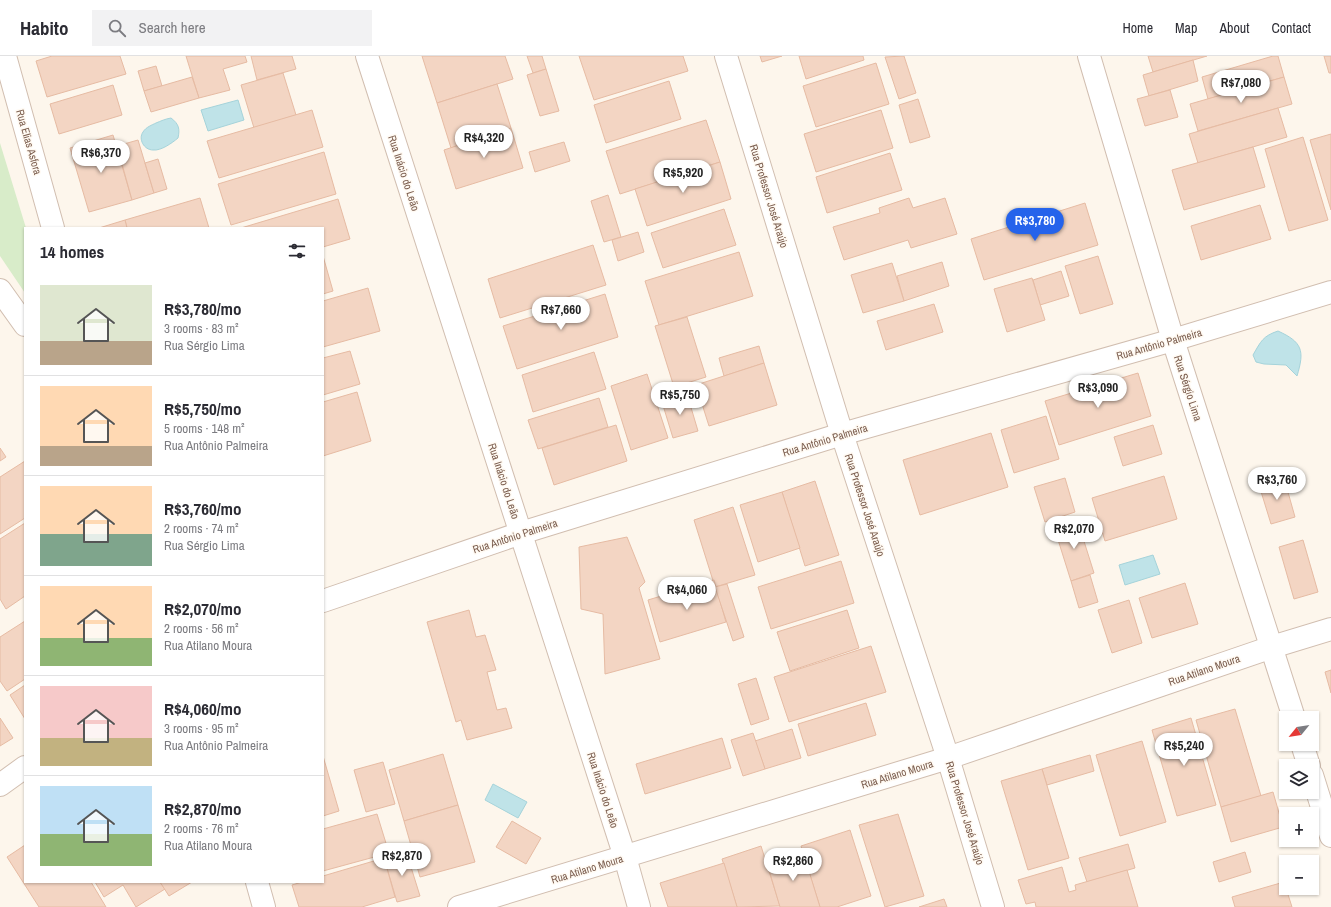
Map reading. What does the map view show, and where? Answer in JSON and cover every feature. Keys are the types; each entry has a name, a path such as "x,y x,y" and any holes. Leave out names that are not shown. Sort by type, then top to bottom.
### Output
{"street":[{"name":"Rua Elias Asfora","path":"5,56 53,227"},
{"name":"Rua Inácio do Leão","path":"367,56 625,858 639,907"},
{"name":"Rua Professor José Araújo","path":"726,56 842,434 948,758 993,907"},
{"name":"Rua Sérgio Lima","path":"1088,56 1173,340 1292,711"},
{"path":"0,290 24,325"},
{"name":"Rua Antônio Palmeira","path":"324,602 521,533 842,434 1173,340 1331,292"},
{"name":"Rua Atilano Moura","path":"458,907 625,858 948,758 1272,647 1331,629"},
{"path":"0,785 24,768"},
{"path":"1319,797 1331,836"},
{"path":"257,883 264,907"}],"green space":[{"path":"0,143 26,227 24,227 24,292 0,256"}],"water":[{"path":"238,100 244,120 208,131 201,110"},
{"path":"171,118 176,122 178,127 178,138 163,148 150,150 147,148 143,144 141,138 144,130 149,126"},
{"path":"1278,331 1292,339 1300,348 1301,360 1297,376 1286,365 1256,362 1253,355 1263,340 1269,335"},
{"path":"1153,555 1160,574 1125,585 1119,565"},
{"path":"493,784 527,802 518,818 485,800"}],"building":[{"path":"52,56 120,56 126,74 47,97 36,61"},
{"path":"186,56 245,56 247,62 223,69 230,90 199,98"},
{"path":"251,56 292,56 296,69 257,80"},
{"path":"422,56 505,56 513,79 437,103"},
{"path":"527,56 542,56 546,69 533,73"},
{"path":"579,56 683,56 688,71 594,100"},
{"path":"760,56 782,56 762,62"},
{"path":"799,56 863,56 864,60 806,79"},
{"path":"904,56 916,93 899,99 885,57"},
{"path":"1148,56 1207,56 1153,72"},
{"path":"1273,56 1278,56 1284,77 1208,99 1202,77"},
{"path":"1324,56 1331,56 1331,73 1329,73"},
{"path":"1193,60 1198,81 1149,96 1143,75"},
{"path":"876,63 889,104 816,127 803,86"},
{"path":"156,66 162,86 144,91 138,71"},
{"path":"546,69 559,111 540,116 527,75"},
{"path":"283,73 296,115 254,128 241,85"},
{"path":"192,77 199,98 151,112 144,91"},
{"path":"1284,77 1292,104 1198,131 1190,104"},
{"path":"669,81 681,119 606,143 594,105"},
{"path":"497,84 511,128 451,148 437,103"},
{"path":"113,85 122,115 59,134 50,104"},
{"path":"1170,90 1178,117 1145,126 1137,99"},
{"path":"918,99 930,137 910,143 899,105"},
{"path":"1278,108 1287,137 1198,163 1189,134"},
{"path":"312,110 323,147 219,178 207,141"},
{"path":"881,110 893,148 816,172 804,134"},
{"path":"706,120 720,162 620,194 606,151"},
{"path":"511,128 523,168 456,189 444,150"},
{"path":"1331,134 1331,210 1310,140"},
{"path":"113,135 132,200 89,212 70,148"},
{"path":"1303,137 1328,220 1289,231 1265,149"},
{"path":"138,140 154,193 132,200 117,146"},
{"path":"564,142 570,161 535,172 529,152"},
{"path":"1253,147 1265,187 1184,210 1172,170"},
{"path":"324,152 336,194 231,225 218,184"},
{"path":"890,153 902,190 827,213 816,177"},
{"path":"158,159 167,189 154,193 145,163"},
{"path":"720,162 731,199 647,226 635,189"},
{"path":"608,195 621,237 604,242 591,201"},
{"path":"200,198 209,227 127,227 125,220"},
{"path":"909,198 913,208 945,198 957,234 911,248 908,240 844,260 833,227 880,213 879,208"},
{"path":"338,199 350,239 324,247 324,227 244,227"},
{"path":"1085,203 1098,245 984,280 971,239"},
{"path":"1260,205 1271,239 1201,260 1191,226"},
{"path":"724,209 736,245 663,268 651,233"},
{"path":"125,220 127,227 102,227"},
{"path":"638,232 644,252 618,261 612,240"},
{"path":"593,245 606,285 500,318 488,279"},
{"path":"739,252 753,296 659,325 645,281"},
{"path":"1098,256 1113,304 1080,314 1065,266"},
{"path":"324,260 333,291 324,294"},
{"path":"942,262 949,286 904,301 897,276"},
{"path":"892,263 904,301 863,313 851,275"},
{"path":"1061,271 1069,296 1040,305 1033,280"},
{"path":"1032,278 1045,320 1007,332 994,289"},
{"path":"368,288 380,331 324,347 324,301"},
{"path":"605,294 618,337 517,369 503,326"},
{"path":"934,304 943,332 886,350 877,321"},
{"path":"687,317 706,377 674,387 655,326"},
{"path":"759,346 764,363 724,376 719,358"},
{"path":"350,351 360,384 324,395 324,358"},
{"path":"594,352 606,389 533,412 522,375"},
{"path":"764,363 777,405 709,426 696,385"},
{"path":"1138,373 1151,416 1059,445 1045,401"},
{"path":"647,374 668,438 631,450 611,386"},
{"path":"357,392 371,441 324,456 324,402"},
{"path":"687,394 698,431 673,438 662,402"},
{"path":"599,398 608,427 538,449 528,420"},
{"path":"1046,416 1059,459 1014,473 1001,430"},
{"path":"616,425 627,461 554,485 542,448"},
{"path":"1153,425 1162,454 1123,466 1114,437"},
{"path":"991,433 1008,487 920,515 903,460"},
{"path":"0,448 6,457 0,461"},
{"path":"24,462 24,519 0,534 0,477"},
{"path":"1164,476 1177,519 1105,541 1092,498"},
{"path":"1065,478 1075,512 1045,522 1034,487"},
{"path":"1284,478 1295,517 1271,524 1259,485"},
{"path":"815,481 839,555 805,566 782,492"},
{"path":"782,492 800,548 758,562 740,505"},
{"path":"733,507 755,575 715,587 694,520"},
{"path":"1077,519 1094,573 1071,581 1054,527"},
{"path":"24,524 24,597 6,609 0,599 0,539"},
{"path":"627,537 645,582 639,588 660,659 605,674 603,614 581,609 579,547"},
{"path":"1303,540 1318,592 1294,599 1279,547"},
{"path":"841,561 854,603 771,629 758,587"},
{"path":"1090,575 1098,602 1079,608 1071,581"},
{"path":"714,580 726,622 660,642 648,600"},
{"path":"1185,583 1198,624 1152,638 1139,598"},
{"path":"727,584 744,637 733,641 715,587"},
{"path":"1129,600 1142,643 1112,653 1098,610"},
{"path":"469,610 476,637 485,635 496,670 487,672 497,710 506,708 512,728 467,740 461,720 456,722 427,622"},
{"path":"847,610 859,648 790,671 777,632"},
{"path":"24,622 24,680 7,691 0,681 0,637"},
{"path":"871,646 886,692 789,722 774,677"},
{"path":"1331,670 1331,693 1325,672"},
{"path":"756,678 769,719 751,725 738,684"},
{"path":"24,686 24,717 10,695"},
{"path":"866,703 876,735 808,756 798,724"},
{"path":"1235,709 1261,796 1221,807 1196,720"},
{"path":"0,718 13,738 0,746"},
{"path":"1191,718 1216,805 1177,816 1152,730"},
{"path":"792,729 801,758 765,769 755,741"},
{"path":"753,733 765,769 743,776 731,740"},
{"path":"722,738 731,768 645,794 636,764"},
{"path":"1142,741 1166,822 1120,836 1096,755"},
{"path":"443,754 458,805 404,821 389,770"},
{"path":"1090,755 1094,771 1047,785 1042,769"},
{"path":"324,759 339,811 324,816"},
{"path":"383,762 395,804 366,812 354,770"},
{"path":"1042,769 1069,858 1028,870 1001,781"},
{"path":"1273,792 1279,813 1279,828 1231,842 1221,807"},
{"path":"458,805 475,862 420,877 404,821"},
{"path":"377,814 389,853 324,871 324,829"},
{"path":"898,814 924,896 885,907 859,825"},
{"path":"512,821 541,838 526,864 496,847"},
{"path":"850,830 871,896 837,907 820,907 801,846"},
{"path":"1128,844 1135,868 1087,882 1079,858"},
{"path":"24,846 24,883 92,883 106,907 39,907 7,857"},
{"path":"761,846 780,906 737,907 722,859"},
{"path":"406,851 420,896 397,902 384,858"},
{"path":"803,852 820,907 780,907 767,863"},
{"path":"1245,852 1251,872 1219,882 1213,862"},
{"path":"384,858 395,897 362,907 299,907 292,885 299,883 324,883 324,876"},
{"path":"724,863 737,907 668,907 660,883"},
{"path":"1062,867 1069,892 1076,890 1075,885 1127,870 1138,907 1036,907 1035,902 1026,904 1018,880"},
{"path":"96,883 161,883 165,889 136,907 123,885 104,897"},
{"path":"161,883 190,883 169,896"},
{"path":"1279,883 1279,895 1288,895 1292,907 1235,907 1232,897"},
{"path":"944,899 947,907 919,907"}]}
